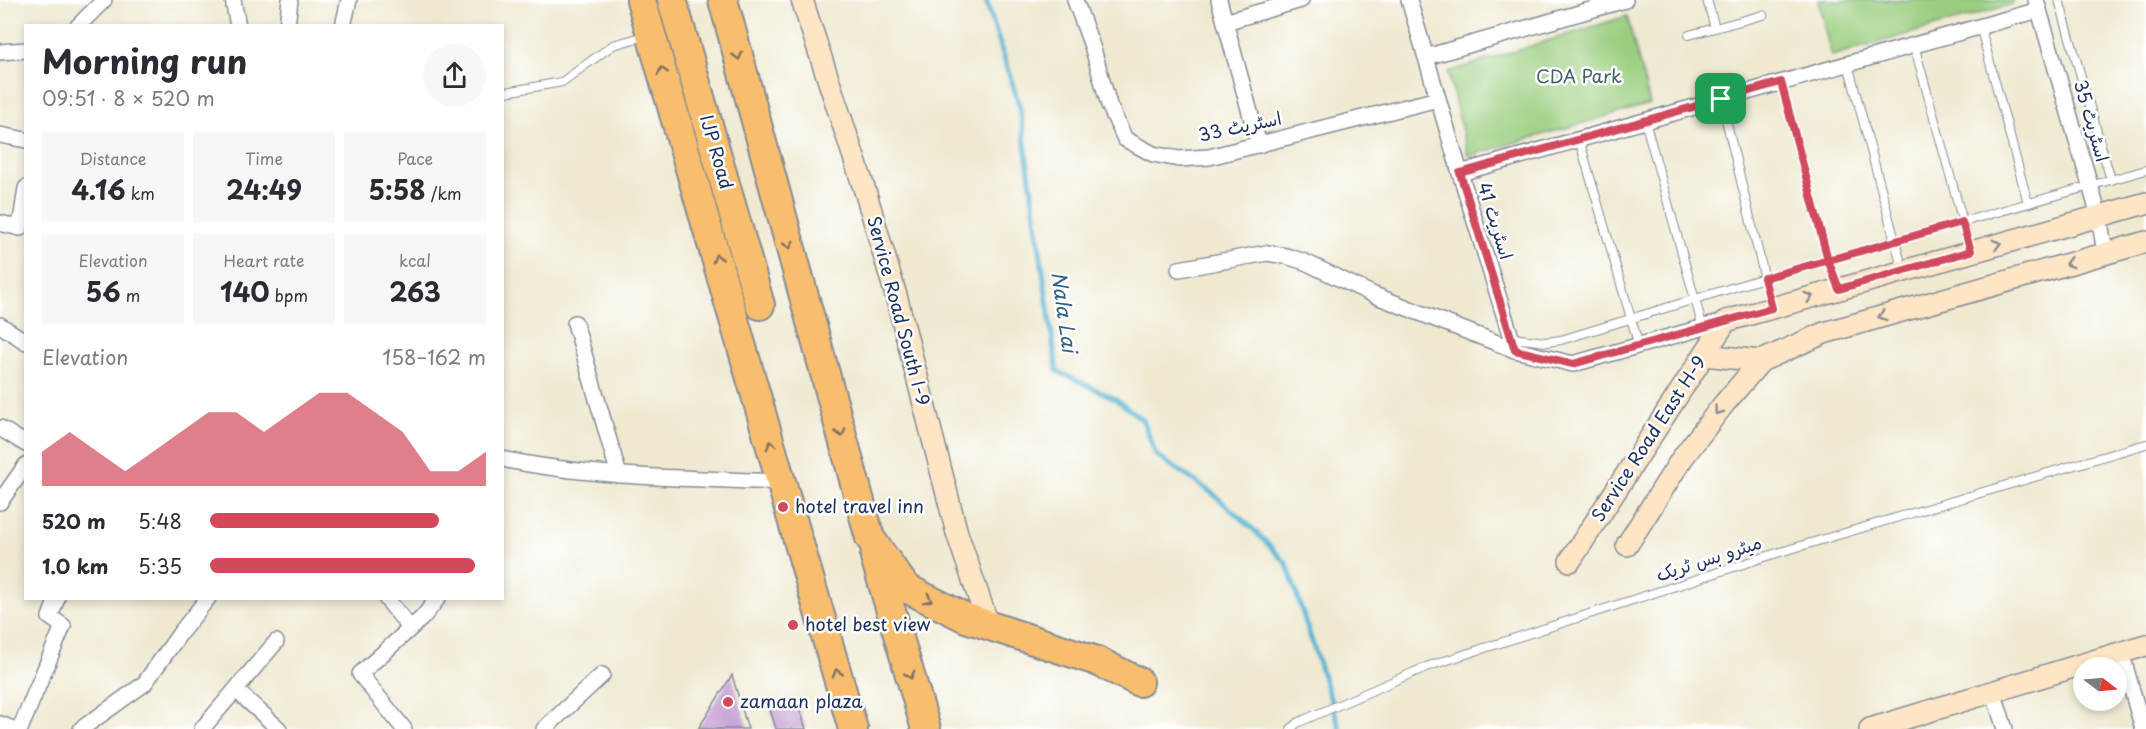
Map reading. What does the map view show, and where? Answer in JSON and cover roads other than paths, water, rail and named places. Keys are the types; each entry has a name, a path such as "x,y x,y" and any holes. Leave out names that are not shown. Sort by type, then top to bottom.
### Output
{"highway":[{"path":"641,0 854,729"},
{"name":"IJP Road","path":"672,0 772,302 702,0"},
{"path":"723,0 870,538 926,729"},
{"path":"870,538 906,588 966,618 1097,661 1139,682"}],"main road":[{"name":"Service Road South I-9","path":"802,0 867,197 900,310 957,533 988,624"},
{"path":"1726,321 2146,203"},
{"path":"1627,544 1683,457 1761,361 1824,333 2146,242"},
{"name":"Service Road East H-9","path":"1570,561 1726,321"},
{"path":"1704,355 1761,361"},
{"path":"1870,729 1910,723 1994,691 2146,645"}],"street":[{"path":"80,24 104,0"},
{"path":"233,0 238,24"},
{"path":"287,24 290,0"},
{"path":"343,24 349,0"},
{"name":"اسٹریٹ 33","path":"1075,0 1093,49 1108,105 1125,140 1153,154 1179,159 1209,157 1438,99"},
{"path":"1219,0 1259,145"},
{"path":"1225,22 1301,0"},
{"name":"اسٹریٹ 41","path":"1409,0 1514,344"},
{"path":"1426,57 1625,0"},
{"path":"1460,173 1980,26 2040,3"},
{"name":"اسٹریٹ 35","path":"2040,3 2099,216 2105,253"},
{"path":"0,52 24,50"},
{"path":"0,135 24,140"},
{"path":"0,223 20,228 24,201"},
{"path":"1179,269 1268,253 1286,256 1305,262 1374,295 1573,364 1726,321"},
{"path":"575,322 619,475"},
{"path":"0,325 24,341"},
{"path":"0,429 24,443"},
{"path":"504,459 548,469 619,475 782,482"},
{"path":"0,502 24,468"},
{"path":"20,729 63,626 50,617 56,600"},
{"path":"81,729 144,684 206,600"},
{"path":"388,600 410,628"},
{"path":"404,729 360,674 410,628 436,600"},
{"path":"202,729 276,642"},
{"path":"2121,652 2143,729"},
{"path":"544,729 602,675"},
{"path":"236,690 279,729"},
{"path":"1994,691 2005,729"}],"lane":[{"path":"1707,0 1715,28"},
{"path":"2059,0 2111,180"},
{"path":"1689,35 1763,15"},
{"path":"1980,26 2028,203"},
{"path":"504,90 562,82 613,45 652,34"},
{"path":"1914,45 1971,251"},
{"path":"1848,64 1903,271"},
{"path":"1781,82 1828,260 1839,289"},
{"path":"1721,99 1772,308"},
{"path":"1645,121 1703,328"},
{"path":"1580,139 1639,346"},
{"path":"1514,344 1561,340 1764,278 2146,170"},
{"name":"میٹرو بس ٹریک","path":"1291,729 1297,723 1426,667 1777,553 2146,444"}],"waterway":[{"name":"Nala Lai","path":"986,0 1020,108 1057,371 1114,398 1143,420 1156,455 1212,493 1254,530 1287,564 1340,729"}],"place":[{"name":"hotel travel inn","path":"783,507"},
{"name":"hotel best view","path":"793,625"},
{"name":"zamaan plaza","path":"728,702"}],"park label":[{"name":"CDA Park","path":"1579,77"}]}
